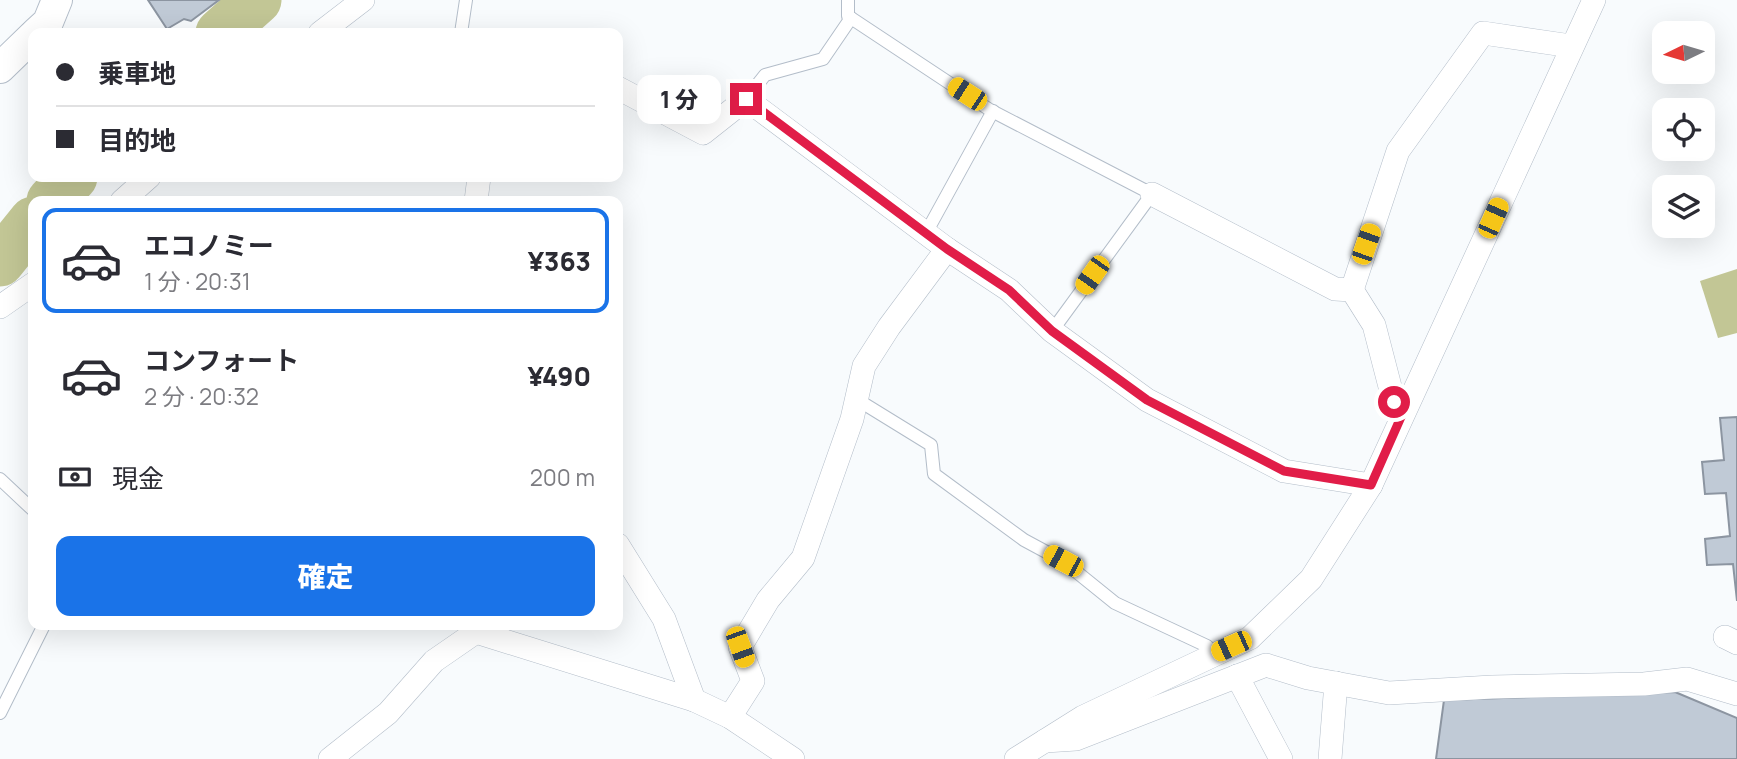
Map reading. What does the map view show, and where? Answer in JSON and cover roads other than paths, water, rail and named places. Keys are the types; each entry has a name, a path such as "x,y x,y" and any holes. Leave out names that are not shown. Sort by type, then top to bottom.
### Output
{"street":[{"path":"42,28 48,22 57,0"},
{"path":"327,28 363,0"},
{"path":"1016,759 1083,717 1250,638 1311,579 1371,485 1594,0"},
{"path":"1401,417 1394,402 1374,326 1352,290 1398,151 1483,33 1571,46"},
{"path":"0,68 28,42"},
{"path":"623,91 703,133 746,99 947,249 1009,290 1052,331 1147,400 1284,471 1371,485"},
{"path":"128,196 143,182"},
{"path":"1152,194 1335,289 1352,290"},
{"path":"730,717 752,681 740,647 768,600 803,558 826,500 856,403 864,366 888,327 947,249"},
{"path":"0,307 28,287"},
{"path":"623,553 664,619 694,700"},
{"path":"330,759 388,713 434,661 471,630"},
{"path":"479,630 694,700 730,717 793,759"},
{"path":"1042,741 1076,739 1266,665 1389,694 1492,687 1644,684 1687,679 1737,694"},
{"path":"1237,676 1281,759"},
{"path":"1330,759 1336,683"}],"lane":[{"path":"462,28 466,0"},
{"path":"848,0 848,16 993,111 1152,194 1052,331"},
{"path":"746,99 765,75 823,59 851,18"},
{"path":"926,233 993,111"},
{"path":"856,403 866,405 931,445 934,474 1024,540 1063,561 1115,603 1207,646 1212,655"},
{"path":"0,479 28,505"},
{"path":"0,713 42,630"}],"waterway":[{"path":"226,28 257,0"},
{"path":"56,196 68,182"},
{"path":"0,262 28,227"}]}
